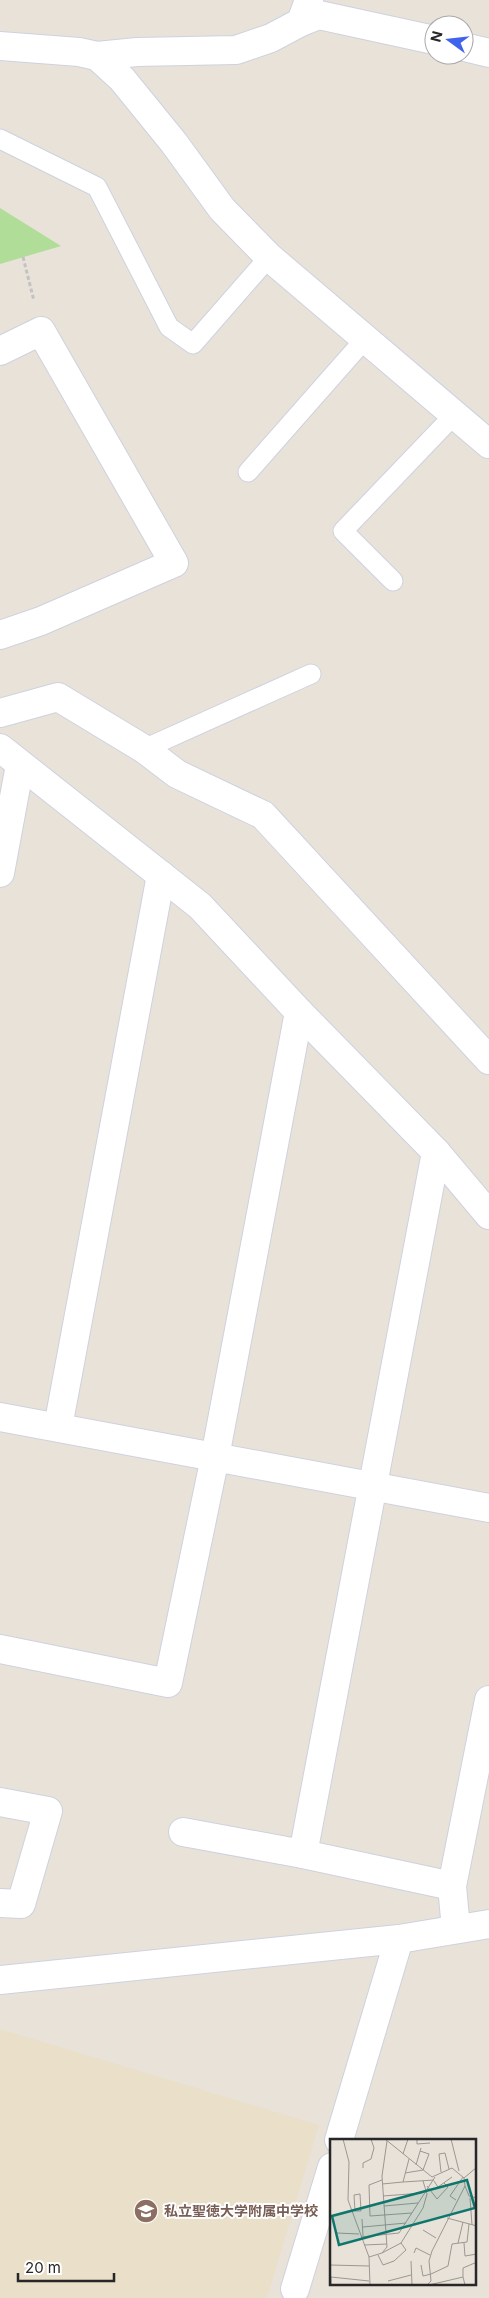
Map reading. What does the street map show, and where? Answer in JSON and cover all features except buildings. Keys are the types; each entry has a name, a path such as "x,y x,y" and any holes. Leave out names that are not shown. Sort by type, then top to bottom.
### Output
{"street":[{"path":"0,46 79,52 97,56 137,52 236,50 271,38 305,11 424,38"},
{"path":"474,49 489,52"},
{"path":"97,56 122,79 174,142 222,209 269,257 489,444"},
{"path":"0,351 41,331 174,562 41,621 0,635"},
{"path":"0,713 58,697 144,749 177,774 263,815 489,1060"},
{"path":"0,873 10,757"},
{"path":"10,757 200,906 299,1012 436,1152 489,1215"},
{"path":"58,1428 160,875"},
{"path":"0,1649 168,1683 215,1458 299,1012"},
{"path":"303,1854 436,1152"},
{"path":"0,1417 489,1508"},
{"path":"456,1929 452,1886 489,1700"},
{"path":"0,1802 48,1811 21,1904 0,1903"},
{"path":"183,1832 303,1854 452,1886"},
{"path":"0,1980 399,1939 489,1924"},
{"path":"339,2139 399,1939"},
{"path":"296,2289 330,2174"}],"lane":[{"path":"0,139 97,187 169,326 193,344 269,257"},
{"path":"248,472 365,339"},
{"path":"393,581 343,531 454,414"},
{"path":"144,749 311,674"}],"path":[{"path":"23,257 41,331"}],"shaded area":[{"name":"私立聖徳大学附属中学校","path":"0,2029 319,2125 267,2298 0,2298"}],"green space":[{"path":"0,208 61,246 0,264"}],"place":[{"name":"私立聖徳大学附属中学校","path":"146,2211"}]}
